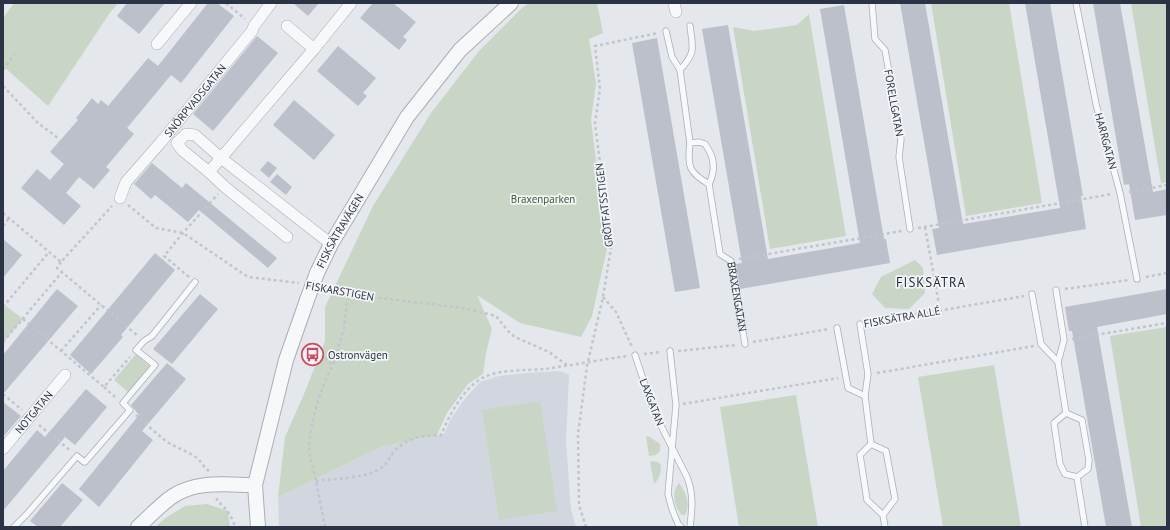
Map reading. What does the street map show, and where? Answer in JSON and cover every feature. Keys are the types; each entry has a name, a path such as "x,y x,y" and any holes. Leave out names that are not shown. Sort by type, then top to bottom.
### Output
{"street":[{"path":"157,44 191,3"},
{"name":"SNÖRPVADSGATAN","path":"120,198 126,182 161,142 252,31 271,3"},
{"path":"209,172 314,49 351,3"},
{"name":"FISKSÄTRAVÄGEN","path":"258,527 255,486 286,360 317,273 331,244 407,117 460,50 511,3"},
{"path":"287,26 314,49"},
{"path":"287,237 225,187 182,150 177,143 186,134 195,135 221,158 331,244"},
{"name":"NOTGATAN","path":"3,449 65,375"},
{"path":"138,527 173,496 195,486 255,486"}],"lane":[{"name":"FORELLGATAN","path":"872,3 875,39 885,50 901,139 899,157 910,229"},
{"name":"HARRGATAN","path":"1076,3 1096,104 1120,193 1136,279"},
{"path":"680,70 691,58 693,46 690,26"},
{"path":"666,31 672,57 680,70 690,143 688,154 691,170 697,178 709,184"},
{"name":"BRAXENGATAN","path":"690,143 699,142 705,144 712,153 713,177 709,184 720,254 731,261 745,344"},
{"path":"14,527 77,456 86,462 130,410 123,404 155,365 136,350 144,341 152,336 195,282"},
{"path":"1056,290 1064,340 1058,362 1066,413"},
{"path":"1032,294 1041,344 1058,362"},
{"path":"860,324 868,374 865,396 871,444"},
{"path":"837,328 848,388 865,396"},
{"name":"LAXGATAN","path":"670,352 676,406 668,494 672,509 678,524 681,527"},
{"name":"LAXGATAN","path":"635,355 654,412 687,477 691,488 693,498 690,527"},
{"path":"1066,413 1082,420 1089,460 1088,469 1076,477 1065,474 1060,464 1054,423 1066,413"},
{"path":"871,444 860,455 867,500 883,514 885,527"},
{"path":"871,444 886,451 895,499 883,514"},
{"path":"1076,477 1085,527"}],"path":[{"path":"226,3 254,26"},
{"name":"GRÖTFATSSTIGEN","path":"586,527 579,505 578,434 588,362 611,248 595,123 600,88 595,46 666,31"},
{"path":"3,70 14,54"},
{"path":"3,86 38,123 58,138"},
{"path":"731,261 1167,185"},
{"path":"195,282 164,256 183,232 225,187"},
{"path":"120,198 57,268 144,341"},
{"name":"FISKARSTIGEN","path":"120,198 156,228 183,232 248,277 303,284"},
{"path":"3,213 61,262"},
{"path":"3,226 10,218"},
{"path":"925,227 940,310"},
{"path":"3,307 49,252"},
{"path":"3,342 62,272"},
{"path":"1056,290 1136,279 1167,273"},
{"name":"FISKARSTIGEN","path":"318,287 348,294 463,308 496,316 515,337 549,352 567,365"},
{"path":"325,527 316,481 311,465 309,447 312,425 344,328 348,294"},
{"name":"FISKSÄTRA ALLÉ","path":"860,324 1032,294"},
{"path":"602,297 616,312 635,355"},
{"path":"61,351 101,305"},
{"path":"23,319 123,404"},
{"path":"1064,340 1167,323"},
{"path":"316,481 347,478 373,473 386,465 394,452 406,441 422,436 441,435 448,418 458,404 477,381 490,375 506,371 543,369 635,355 745,344 837,328"},
{"path":"868,374 1041,344"},
{"path":"318,348 326,359 333,365"},
{"path":"104,387 136,350"},
{"path":"676,406 846,377"},
{"path":"130,410 172,444 197,458 206,469 215,473 217,501 226,509 233,519 235,527"}],"shaded area":[{"path":"560,371 569,375 566,441 571,510 576,527 279,527 278,497 381,447 444,434 451,419 463,401 480,382 499,376"}],"green space":[{"path":"14,3 118,3 109,14 48,106 3,66 3,18"},
{"name":"Braxenparken","path":"529,3 597,3 603,33 589,39 596,84 591,120 607,249 592,316 581,337 520,323 477,295 492,329 483,374 468,384 447,413 437,435 381,447 278,497 285,437 325,341 325,307 373,206 431,113 479,51 522,8"},
{"path":"931,3 1009,3 1042,203 966,216"},
{"path":"1131,3 1167,3 1167,182 1161,183"},
{"path":"809,14 846,236 770,249 733,27 754,31 797,25"},
{"path":"915,260 923,268 925,293 909,309 885,308 872,294 881,277"},
{"path":"6,306 23,319 3,342 3,310"},
{"path":"1167,327 1167,527 1141,527 1110,336"},
{"path":"136,354 151,367 129,393 114,380"},
{"path":"994,365 1021,527 943,527 918,377"},
{"path":"796,395 818,527 739,527 720,407"},
{"path":"540,401 557,511 499,520 482,410"},
{"path":"646,436 660,444 660,451 656,455 649,456"},
{"path":"650,461 658,462 661,465 660,475 654,484"},
{"path":"679,483 684,491 688,503 685,515 682,515 679,512 674,499 675,491"},
{"path":"207,504 228,511 230,527 155,527 167,517 185,506"}],"building":[{"path":"127,3 165,3 139,34 117,16"},
{"path":"208,3 217,3 234,16 181,83 171,75 127,128 134,134 106,167 110,170 94,189 79,177 66,193 81,206 64,225 21,188 37,169 50,180 64,164 50,152 78,120 76,118 92,98 98,104 101,100 108,106 148,58 158,66"},
{"path":"293,3 319,3 308,16"},
{"path":"373,3 393,3 416,22 403,37 407,40 399,50 360,18"},
{"path":"900,3 925,3 963,224 1060,208 1025,3 1050,3 1083,196 1081,196 1086,229 937,255 932,229 939,228"},
{"path":"1093,3 1120,3 1153,192 1167,189 1167,215 1135,220 1129,184 1124,185"},
{"path":"844,5 884,239 886,239 890,263 740,289 736,264 742,263 702,29 728,25 768,259 860,243 820,9"},
{"path":"257,36 278,53 213,131 193,114"},
{"path":"657,38 700,288 675,292 632,43"},
{"path":"338,46 376,78 363,93 367,96 358,106 317,71"},
{"path":"294,100 335,135 314,160 273,125"},
{"path":"268,161 277,168 269,178 260,170"},
{"path":"152,163 182,188 186,183 277,258 268,268 199,210 188,222 155,195 151,199 134,184"},
{"path":"277,174 292,187 286,195 270,182"},
{"path":"3,239 22,255 3,278"},
{"path":"155,253 175,270 121,335 123,337 91,374 70,355"},
{"path":"57,289 78,306 3,394 3,355"},
{"path":"1167,289 1167,314 1097,327 1132,527 1106,527 1072,331 1069,331 1065,307"},
{"path":"200,294 218,309 172,364 153,349"},
{"path":"167,363 186,379 142,431 153,440 99,507 79,489 139,415 131,405"},
{"path":"86,389 107,407 75,445 65,437 3,511 3,471 37,430 45,437"},
{"path":"3,402 21,416 3,437"},
{"path":"62,483 83,500 60,527 38,527 30,521"}],"place":[{"name":"Ostronvägen","path":"312,355"}],"district":[{"name":"FISKSÄTRA","path":"931,282"}]}
